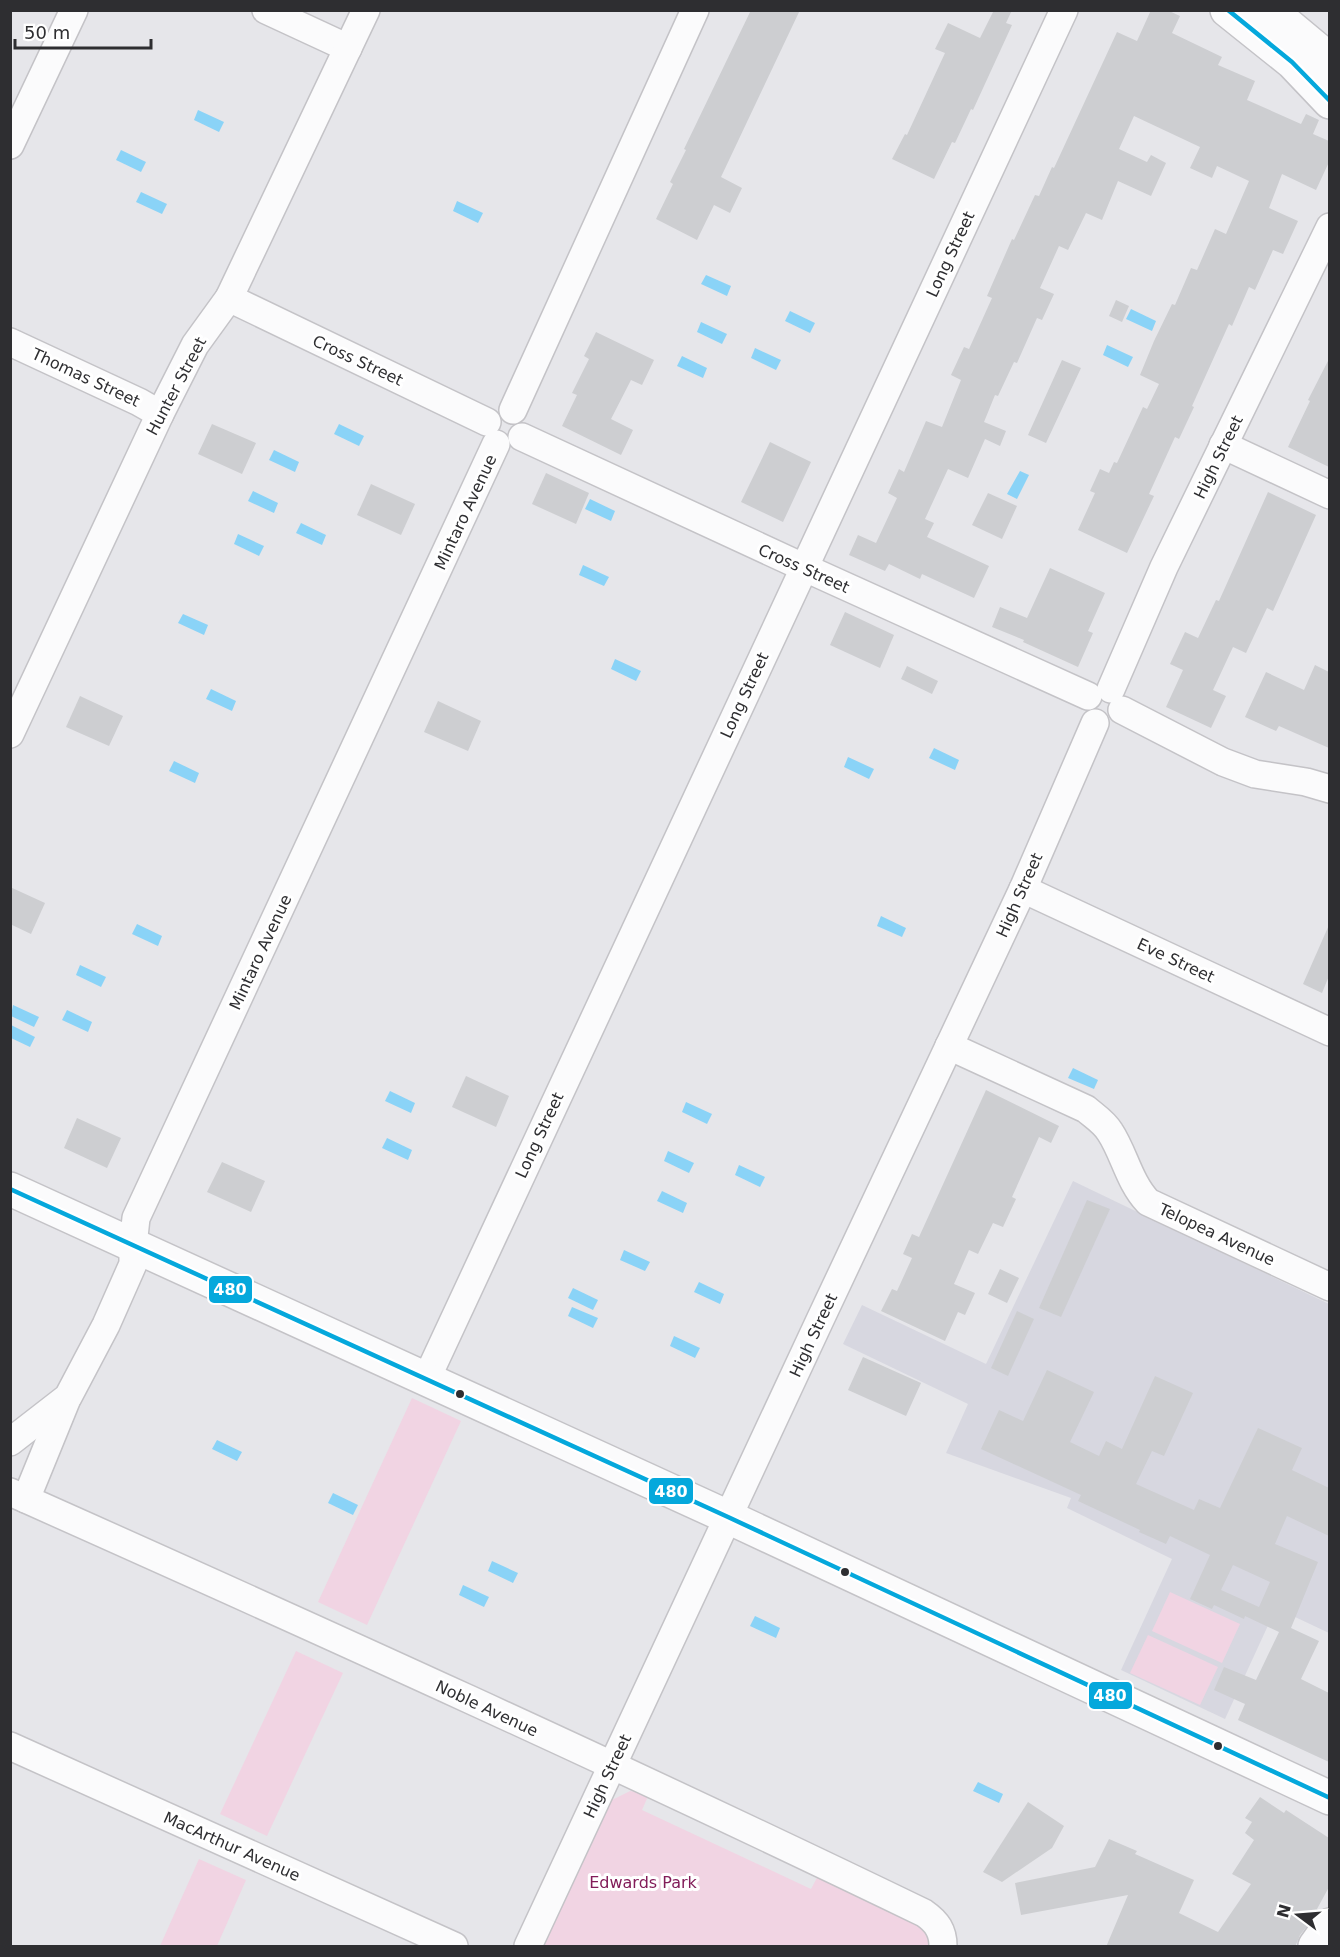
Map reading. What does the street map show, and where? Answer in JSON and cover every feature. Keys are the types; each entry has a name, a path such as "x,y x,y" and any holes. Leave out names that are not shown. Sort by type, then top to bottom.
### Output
{"main road":[{"path":"1227,10 1292,62 1329,102"},
{"path":"1270,10 1329,60"},
{"path":"10,1190 728,1517 1329,1798"},
{"path":"1315,1947 1329,1925"}],"street":[{"path":"10,145 74,10"},
{"path":"266,10 348,48"},
{"name":"Hunter Street","path":"10,734 160,414 195,345 229,298 366,10"},
{"path":"513,410 695,10"},
{"name":"Long Street","path":"426,1380 1064,10"},
{"name":"High Street","path":"528,1947 1023,890 1095,723 1086,713 1085,707 1107,698 1164,567 1329,227"},
{"name":"Cross Street","path":"229,298 492,433"},
{"name":"Thomas Street","path":"10,342 160,414"},
{"path":"507,408 522,418 524,424 522,437 518,442 507,446 492,433 495,412 507,408"},
{"name":"Mintaro Avenue","path":"10,1442 68,1397 106,1325 133,1264 136,1218 492,433"},
{"name":"Cross Street","path":"522,437 803,567 1107,698 1223,762 1255,774 1306,782 1329,789"},
{"path":"1223,445 1329,495"},
{"name":"Eve Street","path":"1023,890 1329,1032"},
{"name":"Telopea Avenue","path":"949,1046 1086,1109 1111,1133 1140,1193 1148,1202 1329,1287"},
{"path":"18,1495 68,1397"},
{"name":"Noble Avenue","path":"18,1495 612,1765 924,1913 934,1920 941,1930 943,1947"},
{"name":"MacArthur Avenue","path":"10,1746 454,1947"}],"shaded area":[{"path":"1073,1181 1329,1304 1329,1633 1276,1608 1225,1719 1121,1670 1172,1559 1067,1508 1071,1498 946,1453 968,1404 843,1344 862,1305 986,1364"}],"green space":[{"path":"412,1398 461,1421 367,1625 318,1602"},
{"path":"1170,1592 1240,1624 1222,1663 1152,1631"},
{"path":"1148,1635 1218,1667 1200,1705 1130,1673"},
{"path":"296,1651 343,1673 267,1836 220,1814"},
{"name":"Edwards Park","path":"630,1791 649,1794 642,1810 811,1889 819,1874 922,1923 933,1946 542,1946 607,1805"},
{"path":"199,1859 246,1880 217,1946 160,1946"}],"water":[{"path":"198,110 224,122 219,132 194,120"},
{"path":"121,150 146,162 141,172 116,160"},
{"path":"141,192 167,204 162,214 136,202"},
{"path":"457,201 483,213 478,223 453,211"},
{"path":"706,275 731,286 727,296 701,284"},
{"path":"1131,309 1156,321 1152,331 1126,319"},
{"path":"790,311 815,323 810,333 785,321"},
{"path":"701,322 727,334 722,344 697,332"},
{"path":"1107,345 1133,357 1128,367 1103,355"},
{"path":"755,348 781,360 776,370 751,358"},
{"path":"682,356 707,368 703,378 677,366"},
{"path":"339,424 364,436 359,446 334,434"},
{"path":"274,450 299,462 295,472 269,460"},
{"path":"1020,471 1029,475 1017,499 1007,494"},
{"path":"253,491 278,503 274,513 248,501"},
{"path":"590,499 615,511 611,521 585,509"},
{"path":"301,523 326,535 322,545 296,533"},
{"path":"238,534 264,546 259,556 234,544"},
{"path":"583,565 609,577 604,586 579,575"},
{"path":"183,614 208,625 204,635 178,623"},
{"path":"615,659 641,671 636,681 611,669"},
{"path":"211,689 236,701 232,711 206,699"},
{"path":"934,748 959,760 955,770 929,758"},
{"path":"848,757 874,769 869,779 844,767"},
{"path":"174,761 199,773 195,783 169,771"},
{"path":"881,916 906,928 902,937 877,926"},
{"path":"137,924 162,936 158,946 132,934"},
{"path":"80,965 106,977 101,987 76,975"},
{"path":"13,1005 39,1017 34,1027 11,1016"},
{"path":"67,1010 92,1022 88,1032 62,1020"},
{"path":"11,1025 35,1037 30,1047 11,1038"},
{"path":"1073,1068 1098,1080 1094,1089 1068,1078"},
{"path":"390,1091 415,1103 411,1113 385,1101"},
{"path":"686,1102 712,1114 707,1124 682,1112"},
{"path":"387,1138 412,1150 408,1160 382,1148"},
{"path":"668,1151 694,1163 689,1173 664,1161"},
{"path":"739,1165 765,1177 760,1187 735,1175"},
{"path":"662,1191 687,1203 683,1213 657,1201"},
{"path":"624,1250 650,1262 645,1271 620,1260"},
{"path":"699,1282 724,1294 720,1304 694,1292"},
{"path":"573,1288 598,1300 593,1310 568,1298"},
{"path":"572,1307 598,1318 593,1328 568,1316"},
{"path":"674,1336 700,1348 695,1358 670,1346"},
{"path":"217,1440 242,1452 237,1461 212,1449"},
{"path":"333,1493 358,1505 353,1515 328,1503"},
{"path":"492,1561 518,1573 513,1583 488,1571"},
{"path":"463,1585 489,1597 484,1607 459,1595"},
{"path":"755,1616 780,1628 776,1638 750,1626"},
{"path":"978,1782 1003,1794 999,1803 973,1791"}],"building":[{"path":"751,10 800,10 721,177 742,188 730,213 714,205 697,240 656,219 673,184 670,182 686,150 684,149"},
{"path":"994,10 1012,10 1006,23 1012,25 973,110 971,109 955,143 952,142 934,179 892,159 905,134 907,135 945,53 935,49 948,23 980,38"},
{"path":"1151,10 1167,10 1180,16 1172,33 1222,57 1218,65 1255,81 1247,100 1301,124 1306,114 1319,120 1313,134 1329,141 1329,162 1316,190 1282,174 1269,208 1298,221 1283,254 1273,250 1255,290 1249,287 1232,326 1229,324 1179,439 1175,437 1149,494 1154,496 1127,553 1078,530 1095,493 1090,491 1100,469 1109,473 1114,462 1117,463 1143,407 1147,409 1159,384 1140,375 1154,341 1172,304 1175,305 1191,268 1197,270 1215,229 1226,234 1249,181 1217,166 1212,178 1190,168 1200,147 1134,116 1119,149 1147,162 1151,155 1166,163 1151,196 1118,181 1102,220 1086,213 1068,250 1059,246 1040,288 1054,294 1042,320 1037,318 1017,363 1014,362 998,396 995,395 984,422 1006,431 1000,446 985,439 968,478 948,469 925,519 934,523 927,537 989,566 974,598 922,574 920,579 889,564 885,571 849,555 858,535 876,543 897,498 888,493 899,469 904,472 926,421 942,427 961,380 951,375 964,347 969,349 992,298 987,296 1012,239 1014,240 1035,195 1039,196 1052,167 1054,168 1117,32 1137,41"},
{"path":"1116,300 1129,306 1122,322 1109,316"},
{"path":"596,332 654,360 642,385 631,380 611,419 633,430 621,455 562,426 577,395 572,393 589,359 584,356"},
{"path":"1329,359 1329,467 1288,447"},
{"path":"1062,360 1081,368 1046,443 1028,435"},
{"path":"212,424 256,443 242,474 198,454"},
{"path":"770,442 811,462 783,522 741,502"},
{"path":"546,473 589,493 576,524 532,504"},
{"path":"371,484 415,504 401,535 357,515"},
{"path":"1268,492 1316,515 1273,611 1267,608 1246,653 1233,647 1213,690 1226,696 1211,728 1166,707 1183,670 1170,664 1185,632 1198,638 1216,600 1219,601"},
{"path":"988,493 1017,506 1002,539 972,525"},
{"path":"1050,568 1105,593 1088,631 1093,633 1078,667 992,627 1000,607 1027,618"},
{"path":"845,612 894,635 880,668 830,645"},
{"path":"1315,665 1329,672 1329,748 1279,726 1276,731 1245,717 1266,672 1304,690"},
{"path":"907,666 938,681 932,694 901,679"},
{"path":"80,696 123,716 109,746 66,727"},
{"path":"438,701 481,721 468,751 424,732"},
{"path":"10,887 45,903 31,934 10,924"},
{"path":"1329,925 1329,976 1322,993 1303,984"},
{"path":"466,1076 509,1096 496,1127 452,1107"},
{"path":"986,1090 1059,1126 1051,1143 1039,1137 1012,1197 1016,1199 1003,1227 993,1223 978,1254 969,1250 954,1284 975,1293 965,1315 958,1312 945,1341 881,1311 892,1289 897,1291 912,1258 903,1254 912,1234 919,1237"},
{"path":"77,1118 121,1138 107,1168 64,1148"},
{"path":"222,1162 265,1181 251,1212 207,1192"},
{"path":"1087,1200 1110,1209 1061,1317 1039,1308"},
{"path":"1000,1269 1019,1278 1007,1303 988,1294"},
{"path":"1017,1311 1034,1319 1008,1376 991,1368"},
{"path":"863,1357 921,1383 906,1416 848,1390"},
{"path":"1047,1370 1094,1392 1070,1442 1099,1456 1106,1441 1122,1449 1155,1376 1193,1393 1164,1456 1152,1451 1136,1484 1194,1510 1199,1499 1220,1508 1258,1428 1302,1448 1292,1470 1329,1488 1329,1536 1287,1516 1275,1544 1318,1562 1291,1628 1319,1641 1301,1679 1329,1693 1329,1762 1238,1720 1245,1704 1214,1690 1224,1667 1256,1680 1279,1632 1245,1616 1244,1619 1214,1605 1212,1609 1190,1599 1210,1555 1170,1536 1166,1544 1139,1532 1140,1530 1078,1501 1081,1495 981,1449 999,1410 1023,1421","holes":["1233,1565 1270,1582 1259,1607 1221,1590"]},
{"path":"1260,1797 1284,1813 1286,1810 1329,1838 1329,1887 1317,1909 1319,1911 1300,1935 1295,1947 1106,1947 1128,1895 1021,1915 1015,1883 1095,1867 1109,1839 1137,1851 1135,1854 1194,1880 1179,1913 1218,1932 1251,1884 1232,1874 1254,1840 1245,1833 1252,1822 1245,1818"},
{"path":"1028,1802 1064,1826 1052,1848 1002,1882 983,1872"}],"transit line":[{"name":"480","path":"1228,10 1292,62 1330,101"},
{"name":"480","path":"10,1189 728,1517 1330,1798"}]}
